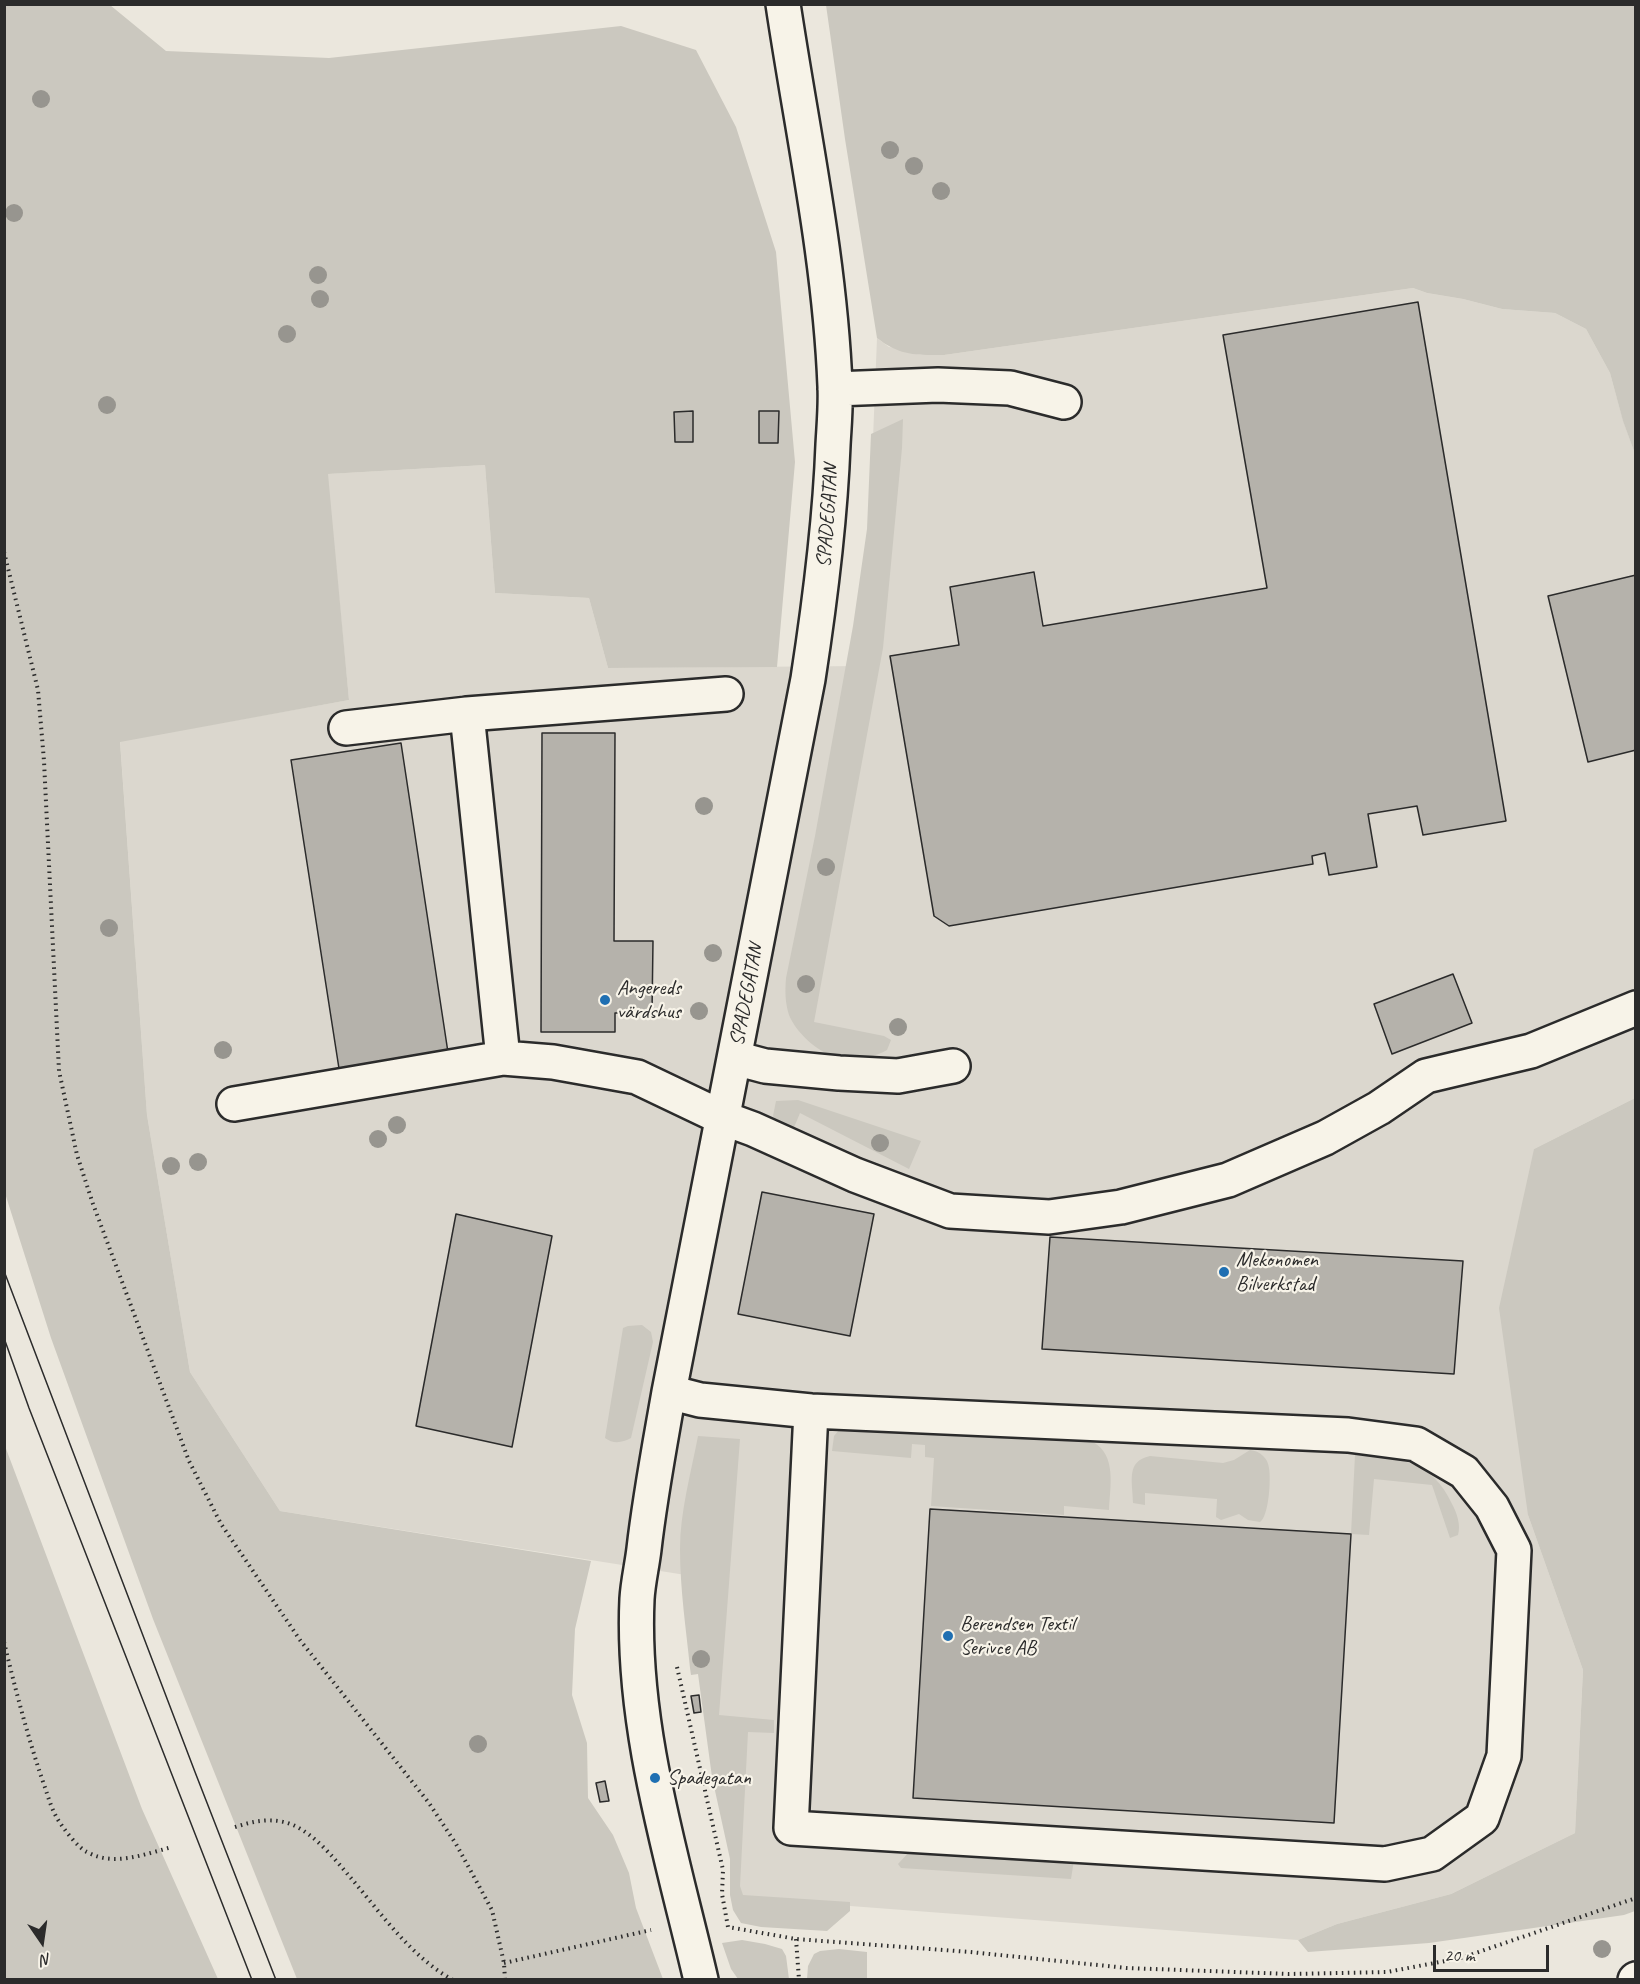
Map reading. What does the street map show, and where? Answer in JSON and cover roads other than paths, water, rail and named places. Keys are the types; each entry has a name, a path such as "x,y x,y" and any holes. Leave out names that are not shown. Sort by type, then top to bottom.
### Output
{"street":[{"name":"SPADEGATAN","path":"701,1980 671,1858 644,1717 639,1670 638,1599 652,1488 669,1392 808,679 824,576 831,503 835,389 831,324 824,262 783,4"},
{"path":"835,389 938,384 1010,388 1064,402"},
{"path":"346,728 467,714 726,694"},
{"path":"467,714 503,1058"},
{"path":"234,1104 503,1058 553,1062 637,1077 723,1118 855,1175 950,1211 1049,1217 1121,1207 1228,1180 1325,1138 1379,1108 1426,1076 1531,1051 1635,1008"},
{"path":"735,1058 765,1066 898,1076 953,1066"},
{"path":"669,1392 700,1400 811,1411 1348,1435 1416,1444 1464,1472 1492,1507 1514,1550 1504,1756 1482,1818 1432,1854 1385,1864 791,1828 811,1411"}],"tram line":[{"path":"4,1271 276,1980"},
{"path":"4,1338 29,1408 252,1980"}],"place":[{"name":"Angereds värdshus","path":"605,1000"},
{"name":"Mekonomen Bilverkstad","path":"1224,1272"},
{"name":"Berendsen Textil Serivce AB","path":"948,1636"},
{"name":"Spadegatan","path":"655,1778"}]}
